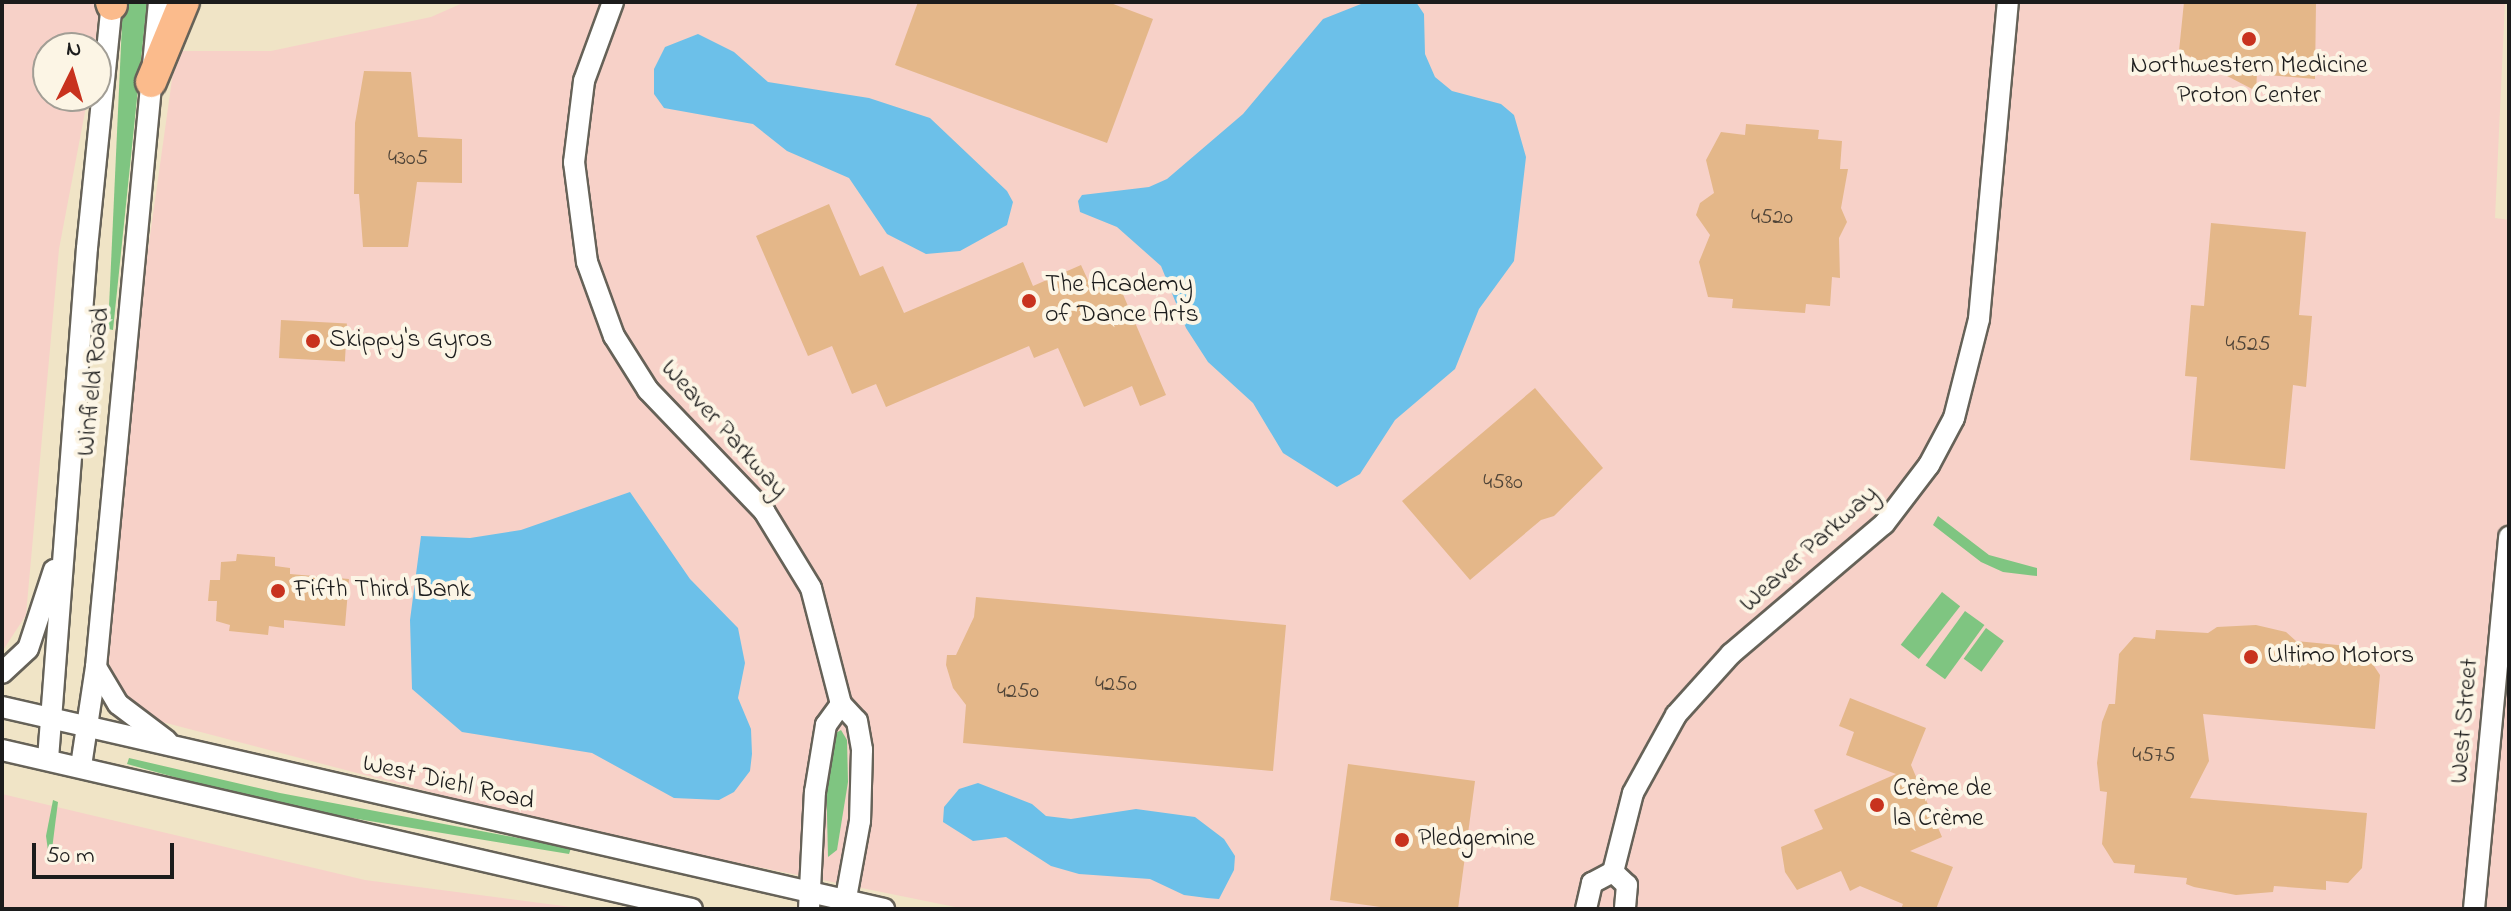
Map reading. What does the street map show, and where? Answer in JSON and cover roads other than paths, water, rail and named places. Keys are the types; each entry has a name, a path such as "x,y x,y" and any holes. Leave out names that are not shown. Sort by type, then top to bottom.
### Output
{"highway":[{"path":"151,82 184,2"}],"street":[{"name":"Winfield Road","path":"81,766 96,667 159,2"},
{"name":"Weaver Parkway","path":"613,2 584,81 574,162 579,230 595,290 614,336 648,390 764,511 801,565 826,632 841,704 857,721 862,750 860,821 845,905"},
{"name":"Weaver Parkway","path":"1586,909 1592,883 1613,872 1633,793 1676,715 1731,654 1884,524 1929,465 1954,418 1979,319 2008,2"},
{"name":"Winfield Road","path":"48,759 64,535 112,3"},
{"path":"2,673 28,649 38,628 64,535"},
{"name":"West Street","path":"2474,909 2509,537"},
{"path":"96,667 118,704 176,748"},
{"path":"810,901 819,764 826,725 841,704"},
{"name":"West Diehl Road","path":"2,707 810,901 884,909"},
{"path":"2,750 692,909"},
{"path":"1613,872 1627,885 1625,909"}],"water":[{"path":"1366,2 1416,2 1424,14 1425,54 1435,77 1452,91 1501,104 1514,115 1526,157 1514,261 1479,309 1455,369 1395,420 1360,474 1337,487 1283,453 1253,403 1208,362 1186,328 1161,266 1117,227 1080,212 1078,201 1082,195 1149,187 1167,179 1243,114 1323,19"},
{"path":"698,34 734,52 768,82 869,98 930,118 1007,191 1013,202 1007,225 960,251 926,254 887,234 849,178 787,151 753,124 664,108 654,94 654,69 665,47"},
{"path":"630,492 690,579 738,628 745,663 738,698 751,729 752,754 750,771 734,792 719,800 674,798 592,753 462,732 412,689 410,620 421,536 470,538 521,530"},
{"path":"978,783 1032,804 1046,816 1071,819 1136,809 1195,817 1224,839 1235,856 1234,870 1219,899 1207,898 1184,895 1150,879 1079,874 1051,866 1006,837 973,841 943,822 944,807 959,789"}],"place":[{"name":"Northwestern Medicine Proton Center","path":"2249,39"},
{"name":"The Academy of Dance Arts","path":"1029,301"},
{"name":"Skippy's Gyros","path":"313,341"},
{"name":"Fifth Third Bank","path":"278,591"},
{"name":"Ultimo Motors","path":"2251,657"},
{"name":"Crème de la Crème","path":"1877,805"},
{"name":"Pledgemine","path":"1402,840"}]}
